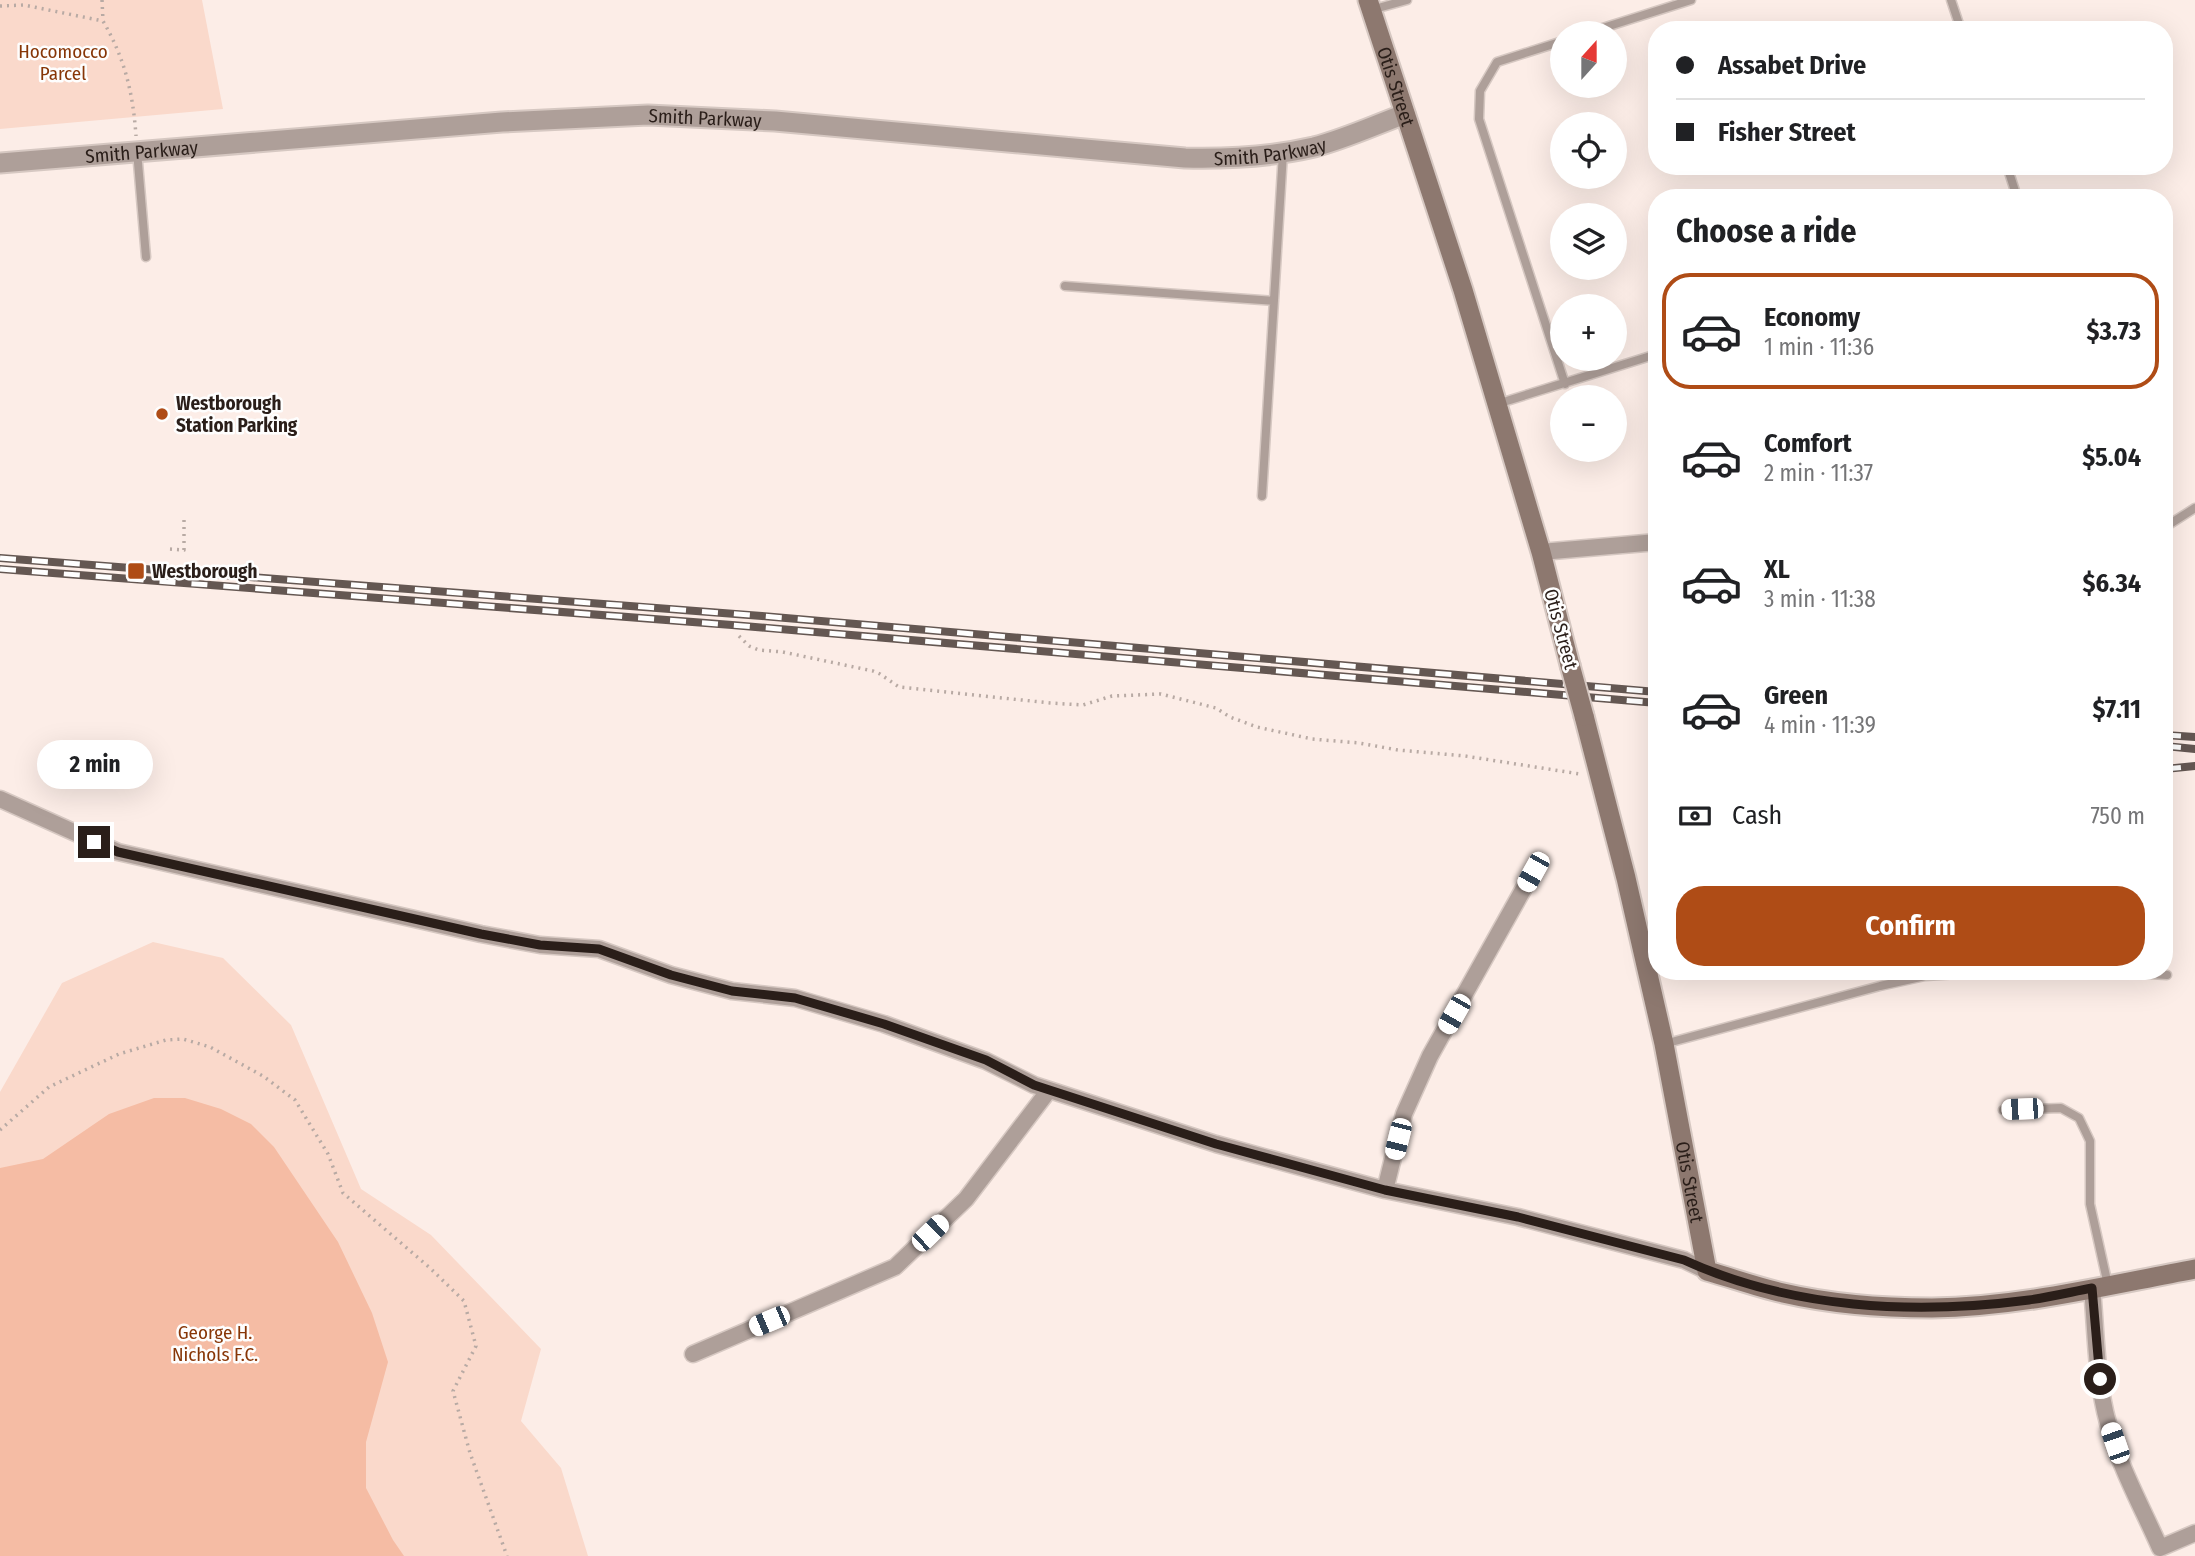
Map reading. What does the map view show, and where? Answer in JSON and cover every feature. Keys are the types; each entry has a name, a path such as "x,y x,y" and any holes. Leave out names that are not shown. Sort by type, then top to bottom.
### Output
{"main road":[{"name":"Otis Street","path":"1370,5 1463,290 1541,552 1626,878 1648,974"},
{"name":"Otis Street","path":"1649,980 1707,1270"},
{"path":"1707,1270 1785,1293 1908,1308 2031,1300 2195,1269"}],"street":[{"name":"Smith Parkway","path":"0,163 502,122 648,115 741,118 1185,159 1230,159 1315,146 1405,114"},
{"path":"1541,552 1648,543"},
{"path":"0,799 118,852 481,934 540,945 599,949 671,975 732,991 795,998 884,1024 986,1060 1034,1085 1216,1144 1385,1190 1518,1217 1684,1260 1707,1270"},
{"path":"1385,1190 1404,1114 1430,1056 1533,872"},
{"path":"693,1354 895,1267 966,1199 1049,1090"},
{"path":"2100,1287 2100,1379 2108,1422 2153,1552 2195,1533"}],"lane":[{"path":"1370,5 1407,0"},
{"path":"1625,21 1691,0"},
{"path":"1951,0 1958,21"},
{"path":"1550,45 1497,62 1480,91 1479,119 1565,384"},
{"path":"137,151 146,257"},
{"path":"1262,496 1283,153"},
{"path":"1065,286 1274,301"},
{"path":"1497,404 1648,357"},
{"path":"2173,522 2195,508"},
{"path":"1664,1044 1907,980"},
{"path":"2003,1110 2061,1108 2079,1118 2090,1141 2090,1204 2100,1287"}],"path":[{"path":"102,0 103,21 126,70 134,102 137,151"},
{"path":"0,6 24,5 103,21"},
{"path":"170,549 184,550 184,520"},
{"path":"738,636 749,646 759,650 783,652 873,671 899,687 1083,705 1112,696 1161,694 1216,708 1230,717 1257,727 1312,739 1465,756 1600,776"},
{"path":"0,1130 49,1087 119,1054 166,1040 183,1040 210,1047 263,1076 295,1100 328,1154 343,1193 464,1301 476,1346 453,1391 470,1453 507,1556"}],"green space":[{"name":"Hocomocco Parcel","path":"0,0 202,0 223,109 0,129"},
{"name":"George H. Nichols F.C.","path":"153,942 223,958 291,1025 361,1189 431,1235 541,1349 521,1421 561,1468 588,1556 0,1556 0,1092 62,983"}],"shaded area":[{"path":"154,1098 185,1098 221,1109 251,1124 274,1147 338,1242 372,1313 388,1362 366,1442 366,1488 404,1556 0,1556 0,1168 43,1159 109,1114"}],"railway":[{"path":"0,558 762,616 1648,691"},
{"path":"0,569 732,625 1648,702"},
{"path":"2173,736 2195,737"},
{"path":"2173,747 2195,749"},
{"path":"2173,768 2195,766"}],"place":[{"name":"Westborough Station Parking","path":"162,414"},
{"name":"Westborough","path":"136,571"}],"route":[{"path":"94,842 118,852 481,934 540,945 599,949 671,975 732,991 795,998 884,1024 986,1060 1034,1085 1216,1144 1385,1190 1518,1217 1684,1260 1707,1270 1785,1293 1861,1304 1931,1308 2031,1300 2092,1288 2100,1379"}]}
